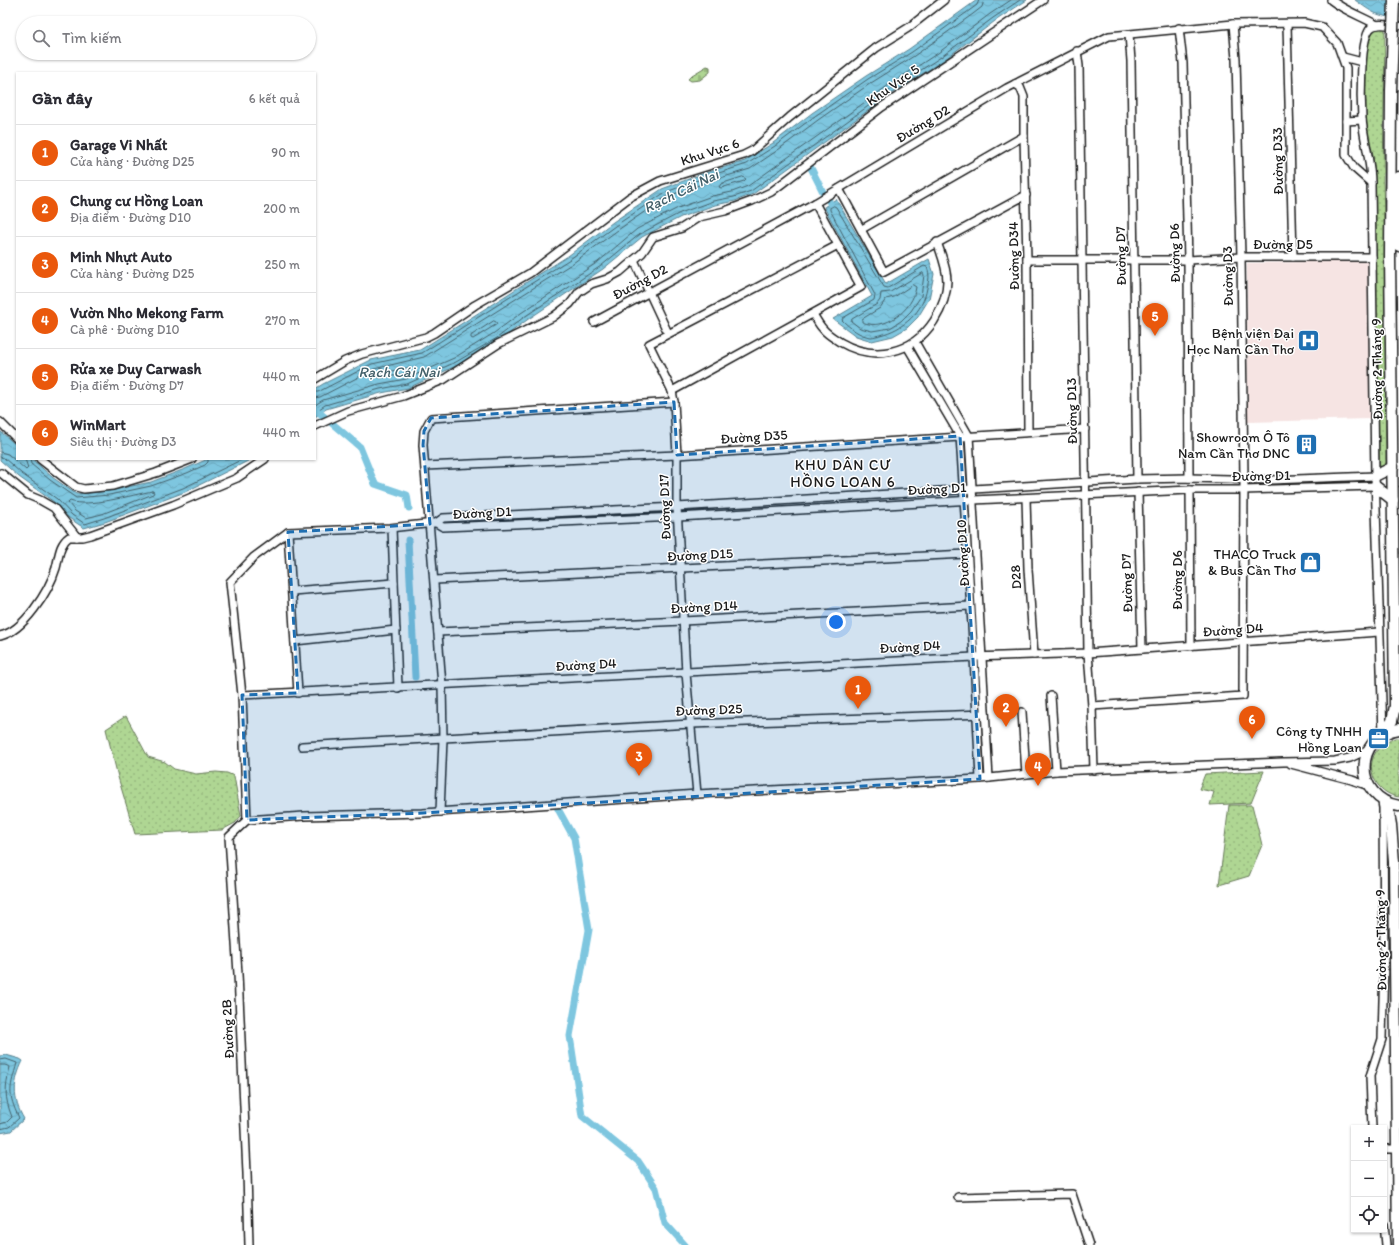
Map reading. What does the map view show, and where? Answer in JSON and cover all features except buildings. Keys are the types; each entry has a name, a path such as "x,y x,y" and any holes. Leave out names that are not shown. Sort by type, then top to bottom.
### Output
{"highway":[{"name":"Đường 2 Tháng 9","path":"1369,749 1383,734 1392,721 1395,706 1390,256 1391,91 1394,0"},
{"path":"1399,177 1399,246"},
{"path":"1393,467 1375,481 1393,500"},
{"path":"1383,734 1399,729"},
{"path":"1369,749 1366,755 1364,767 1366,780 1369,786 1372,791 1384,802 1399,806"},
{"name":"Đường 2 Tháng 9","path":"1384,802 1391,825 1394,862 1398,1245"}],"street":[{"name":"Khu Vực 6","path":"316,378 345,361 362,354 426,337 434,333 475,305 539,267 630,196 660,181 744,155 752,151 790,117 846,71 876,48 908,28 944,0"},
{"name":"Khu Vực 5","path":"316,426 348,411 403,396 443,380 498,344 553,317 570,304 579,292 591,284 607,279 620,272 642,253 653,237 682,228 699,217 725,211 771,192 882,107 1043,0"},
{"path":"1331,0 1344,9 1377,25"},
{"name":"Đường D2","path":"594,322 840,189 1015,84 1109,36 1179,28 1233,24 1304,23 1322,27 1337,43 1346,68 1346,155 1354,168 1371,183"},
{"name":"Đường D3","path":"1092,706 1242,696 1244,479 1241,257 1236,59 1233,24"},
{"name":"Đường D33","path":"1287,24 1293,257"},
{"path":"1383,734 1375,481 1371,183 1370,161 1362,120 1362,62 1365,37 1368,30 1372,26 1399,26"},
{"name":"Đường D6","path":"1179,28 1183,63 1188,260 1189,478"},
{"name":"Đường D7","path":"1129,34 1132,69 1137,479"},
{"name":"Đường D13","path":"1077,51 1079,66 1088,653 1092,706 1094,770"},
{"path":"1343,57 1362,62"},
{"name":"Đường D34","path":"1015,84 1020,87 1024,97 1028,432"},
{"path":"1346,121 1362,120"},
{"path":"862,229 1024,136"},
{"path":"840,189 884,272 1026,195"},
{"path":"672,391 862,287 815,203"},
{"path":"813,314 823,329 831,337 858,350 880,353 907,346 915,342 929,329 938,315 945,298 947,279 937,242"},
{"path":"634,260 668,333 838,245"},
{"name":"Đường D5","path":"1027,260 1188,260 1241,257 1372,257"},
{"name":"Đường D17","path":"668,333 649,344 672,391 674,402 677,455 677,507 683,621 696,794"},
{"name":"Đường D10","path":"915,342 969,436 973,500 978,657 977,714 980,778"},
{"name":"Đường D10","path":"907,346 960,436 970,606 985,714 989,778"},
{"path":"440,812 443,739 442,685 433,523 423,445 424,431 431,418 674,402"},
{"path":"0,422 16,438"},
{"name":"Đường D35","path":"425,466 677,455 1085,429"},
{"path":"41,460 76,488 84,489 113,486 156,473 189,460"},
{"path":"0,636 13,631 32,612 49,584 62,544 69,537 82,537 90,535 173,505 237,478 264,460"},
{"path":"1,472 28,495 54,508 77,537"},
{"name":"Đường D1","path":"433,523 443,518 677,507 1137,479 1189,478 1375,481"},
{"name":"Đường D1","path":"433,523 443,527 678,517 1138,492 1243,490 1375,481"},
{"name":"Đường D6","path":"1190,490 1191,646"},
{"name":"Đường D7","path":"1138,492 1142,649"},
{"name":"D28","path":"1026,498 1028,569 1034,655"},
{"path":"433,523 392,528 288,532 254,557 230,582 242,696 247,820 304,816 440,812 696,794 989,778 1056,771 1342,760 1357,756 1369,749"},
{"path":"392,528 398,688"},
{"path":"288,532 298,693"},
{"name":"Đường D15","path":"435,580 967,554"},
{"path":"292,591 394,583"},
{"name":"Đường D14","path":"438,632 970,606"},
{"path":"295,641 396,630"},
{"name":"Đường D4","path":"242,696 978,657 1088,653 1379,632"},
{"path":"1051,696 1056,771"},
{"path":"1022,712 1026,774"},
{"name":"Đường D25","path":"302,746 691,724 985,714"},
{"path":"1283,762 1352,780 1369,786"},
{"path":"1372,1125 1370,1076 1382,1039 1384,802"},
{"name":"Đường 2B","path":"247,820 229,837 238,974 249,1245"},
{"path":"1387,1150 1394,1149"},
{"path":"958,1197 1072,1194 1089,1245"},
{"path":"1385,1233 1386,1245"}],"highlighted area":[{"path":"674,402 677,455 960,436 980,779 423,813 247,820 242,695 298,693 288,532 430,524 423,445 424,431 431,418"}],"shaded area":[{"name":"Bệnh viện Đại Học Nam Cần Thơ","path":"1369,261 1371,419 1248,422 1247,263"}],"green space":[{"path":"1377,27 1385,27 1383,182 1385,239 1386,466 1383,468 1380,467 1379,460 1373,155 1364,116 1366,46 1371,31"},
{"path":"707,66 710,67 710,72 700,80 691,81 688,79 692,75"},
{"path":"126,716 148,757 165,762 174,769 196,774 216,772 227,773 234,776 241,816 235,823 222,830 135,834 118,777 106,729"},
{"path":"1395,738 1399,738 1399,797 1384,791 1378,785 1372,771 1374,755 1385,743"},
{"path":"1264,771 1251,803 1210,805 1214,792 1199,789 1205,774"},
{"path":"1229,805 1252,805 1262,845 1249,876 1219,885"}],"water":[{"name":"Rạch Cái Nai","path":"977,0 1027,0 995,21 944,60 891,94 753,194 681,217 642,237 603,269 527,320 499,341 458,365 408,388 381,393 326,409 316,416 316,388 323,384 371,360 420,350 568,256 613,222 662,189 702,174 745,161 773,143 812,113 866,76 909,49"},
{"path":"1355,0 1399,0 1399,18 1375,13"},
{"path":"836,199 886,284 929,259 934,274 929,299 918,317 907,328 893,336 872,341 856,336 833,319 872,296 824,207"},
{"path":"0,431 16,445 16,460 33,460 52,477 76,494 108,491 151,482 206,460 250,460 185,492 105,522 84,528 69,518 54,502 19,477 0,460"},
{"path":"6,1055 23,1061 17,1076 15,1090 17,1104 24,1119 11,1131 0,1133 0,1056"}],"waterway":[{"path":"811,168 823,192"},
{"path":"316,410 360,447 375,484 407,495 409,508"},
{"path":"408,540 415,677"},
{"path":"558,809 574,838 589,930 570,1036 582,1116 638,1161 656,1188 665,1223 685,1245"}],"place":[{"name":"Rửa xe Duy Carwash","path":"1155,336"},
{"name":"Bệnh viện Đại Học Nam Cần Thơ","path":"1309,341"},
{"name":"Showroom Ô Tô Nam Cần Thơ DNC","path":"1306,445"},
{"name":"THACO Truck & Bus Cần Thơ","path":"1311,562"},
{"name":"Garage Vi Nhất","path":"858,709"},
{"name":"Chung cư Hồng Loan","path":"1006,727"},
{"name":"WinMart","path":"1252,739"},
{"name":"Công ty TNHH Hồng Loan","path":"1378,739"},
{"name":"Minh Nhựt Auto","path":"639,776"},
{"name":"Vườn Nho Mekong Farm","path":"1038,786"}],"district":[{"name":"KHU DÂN CƯ HỒNG LOAN 6","path":"843,474"}]}
